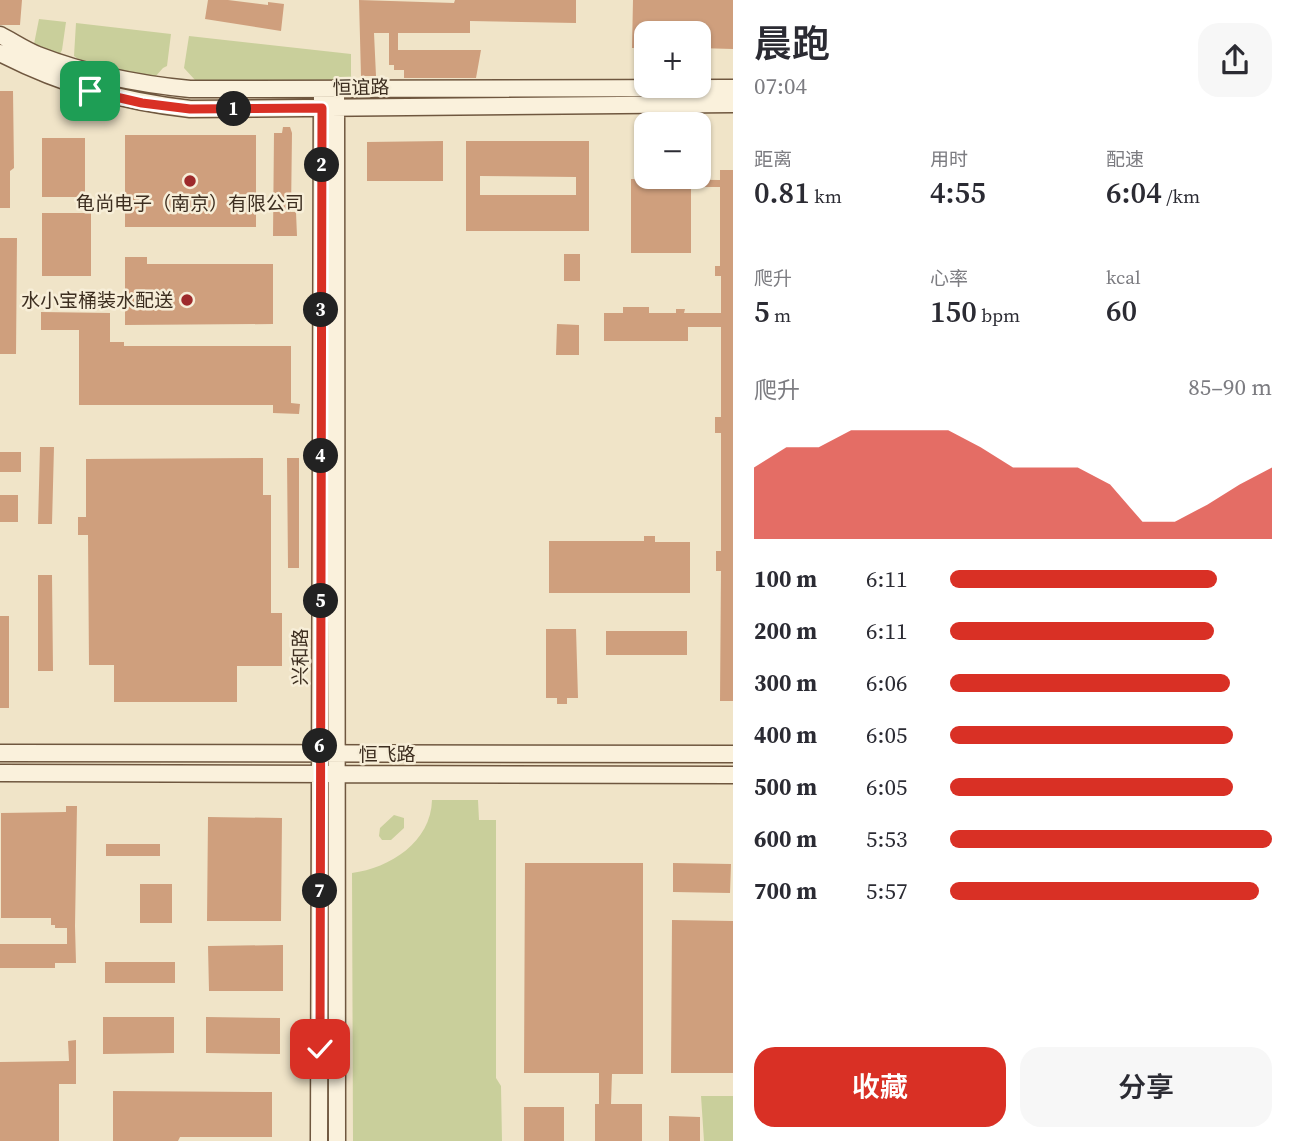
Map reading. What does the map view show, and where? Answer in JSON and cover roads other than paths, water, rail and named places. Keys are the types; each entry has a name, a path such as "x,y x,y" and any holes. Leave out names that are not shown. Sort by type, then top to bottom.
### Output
{"main road":[{"name":"恒谊路","path":"0,35 37,55 93,73 146,85 190,89 733,88"},
{"name":"恒谊路","path":"0,53 32,69 90,91 142,103 190,109 733,104"},
{"name":"兴和路","path":"319,1141 328,775 329,89"},
{"name":"恒飞路","path":"0,753 733,754"},
{"name":"恒飞路","path":"0,772 733,775"},
{"name":"兴和路","path":"328,775 337,1141"}],"place":[{"name":"龟尚电子（南京）有限公司","path":"190,181"},
{"name":"水小宝桶装水配送","path":"187,300"}]}
